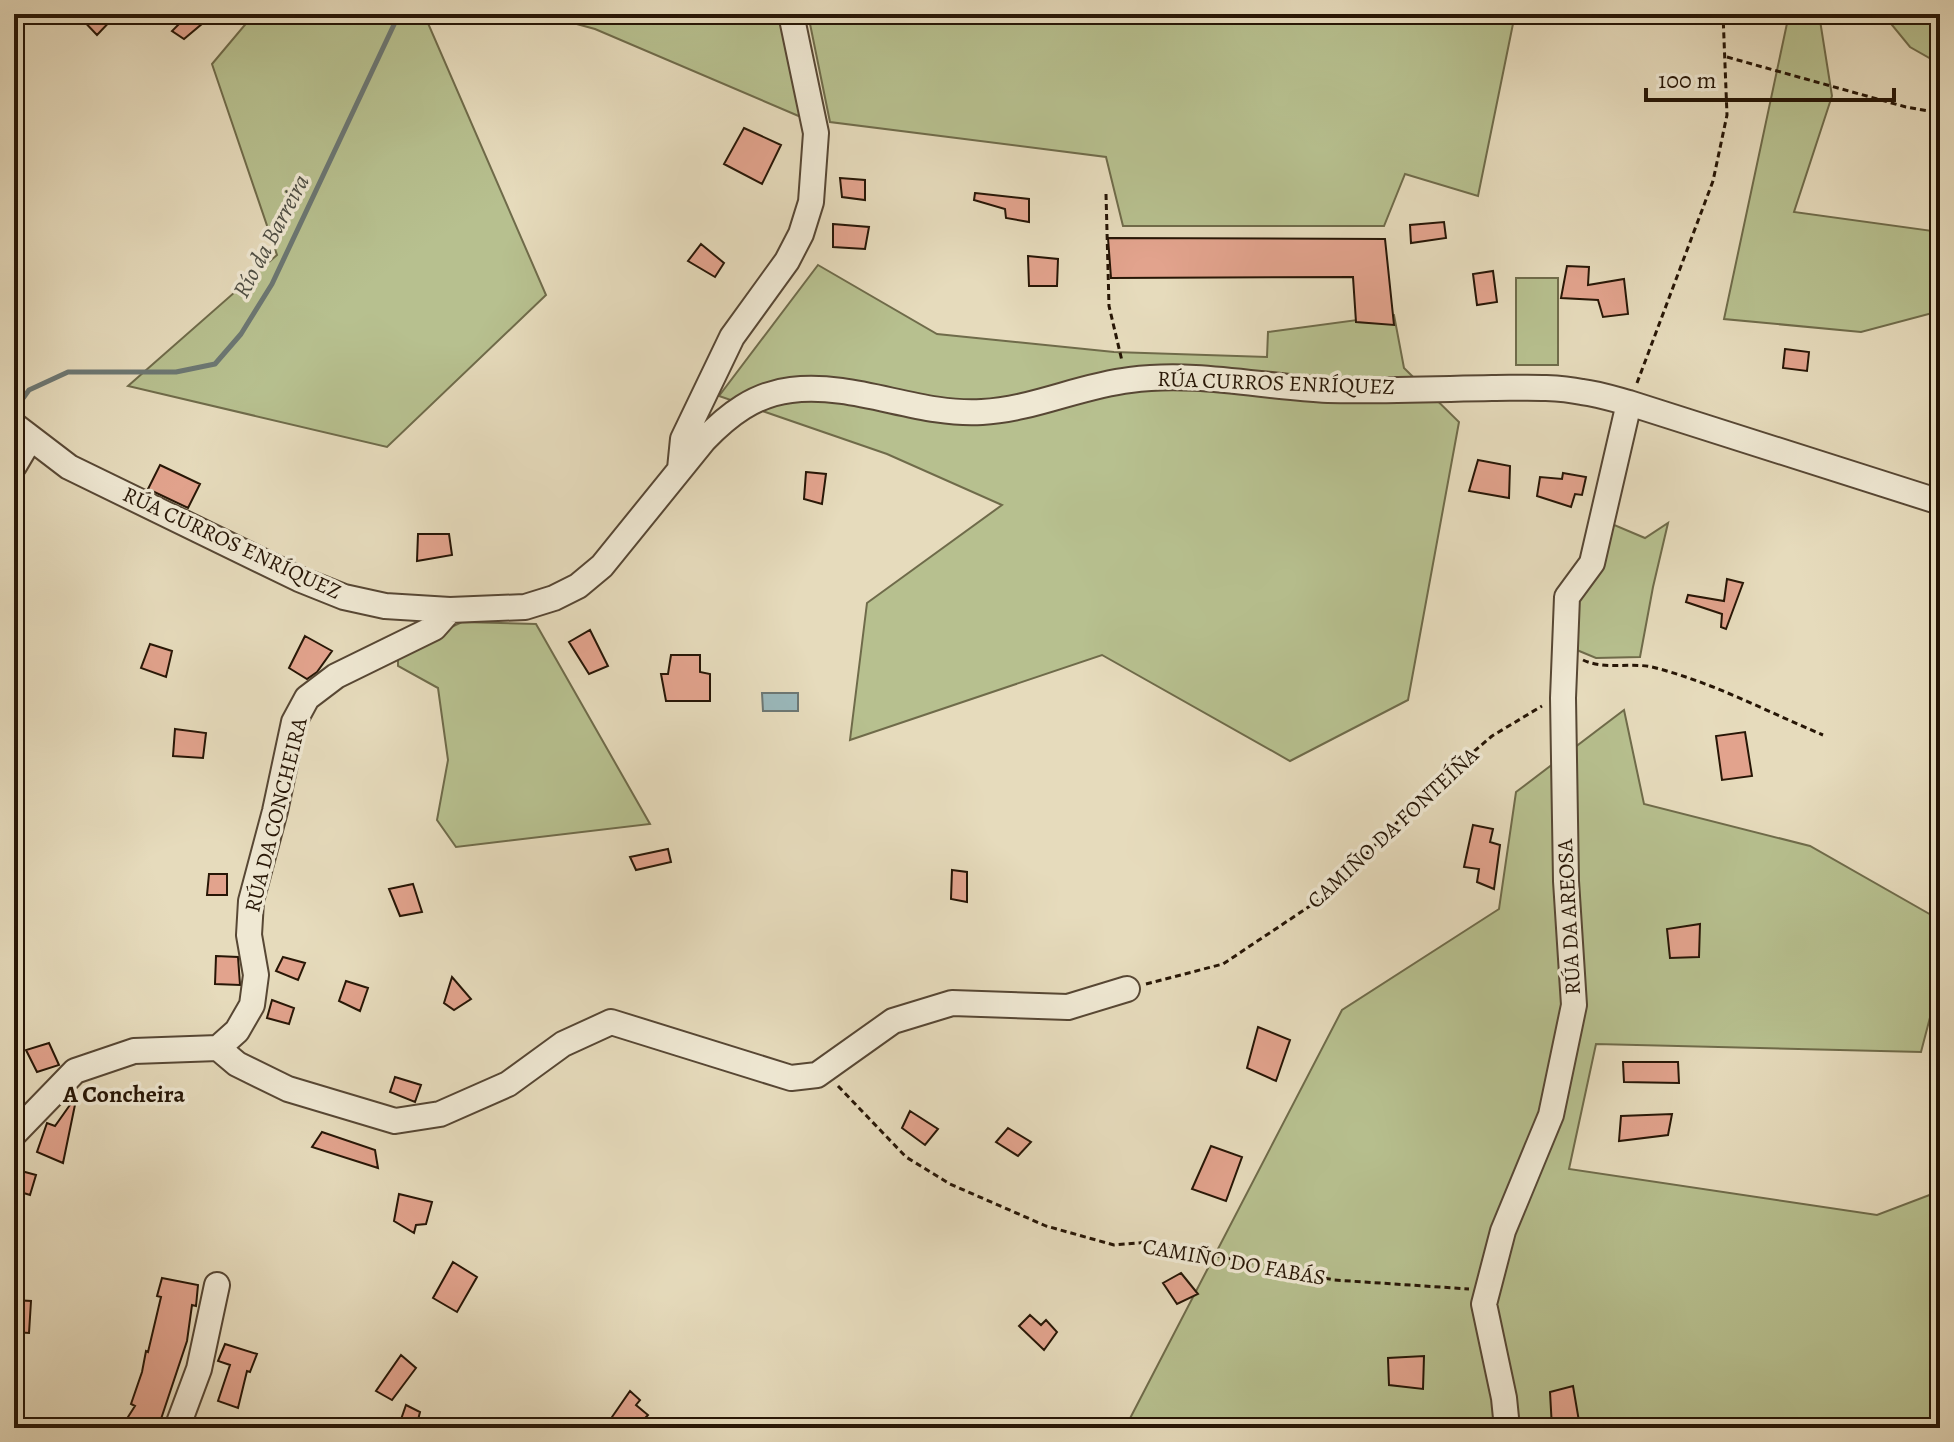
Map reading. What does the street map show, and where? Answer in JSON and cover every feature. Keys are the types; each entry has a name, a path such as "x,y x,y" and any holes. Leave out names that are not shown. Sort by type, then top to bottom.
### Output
{"street":[{"path":"680,469 683,439 732,337 787,261 801,234 811,202 816,133 791,14"},
{"name":"RÚA CURROS ENRÍQUEZ","path":"22,432 69,467 299,579 344,597 385,606 450,610 525,607 578,586 602,566 722,421 742,407 790,390 826,389 938,409 979,413 1019,409 1126,380 1169,376 1328,390 1533,388 1581,391 1629,403 1940,502"},
{"name":"RÚA DA AREOSA","path":"1507,1428 1504,1398 1484,1304 1503,1231 1551,1115 1574,1005 1566,881 1563,693 1567,597 1592,563 1629,403"},
{"path":"14,466 22,432"},
{"name":"RÚA DA CONCHEIRA","path":"218,1048 237,1031 252,1005 256,975 249,935 251,901 294,722 307,698 336,676 434,628 450,610"},
{"path":"14,1134 75,1071 134,1051 218,1048 237,1064 288,1089 395,1121 440,1114 508,1084 563,1044 611,1022 791,1078 817,1075 893,1021 952,1003 1068,1007 1127,989"},
{"path":"177,1428 199,1369 217,1285"}],"path":[{"path":"14,16 27,22 42,22 56,14"},
{"path":"1629,403 1713,181 1727,115 1723,14"},
{"path":"1726,57 1906,107 1940,113"},
{"path":"1106,194 1109,306 1126,380"},
{"path":"1565,652 1598,667 1650,666 1683,675 1823,735"},
{"name":"CAMIÑO DA FONTEÍÑA","path":"1127,989 1223,964 1325,896 1429,790 1492,736 1563,693"},
{"name":"CAMIÑO DO FABÁS","path":"817,1075 838,1087 906,1157 950,1184 1046,1226 1114,1245 1149,1242 1334,1280 1488,1290"}],"green space":[{"path":"254,14 424,14 546,295 387,447 128,386 277,255 212,64"},
{"path":"540,14 787,14 808,120 595,29"},
{"path":"808,14 1515,14 1478,196 1405,174 1384,226 1123,226 1106,157 830,122"},
{"path":"1789,14 1819,14 1832,96 1794,212 1940,232 1940,311 1861,332 1724,319"},
{"path":"1883,14 1940,14 1940,64 1910,47"},
{"path":"818,265 937,334 1114,352 1267,357 1268,332 1394,315 1404,368 1459,422 1408,700 1290,761 1102,655 850,740 867,603 1002,505 887,454 719,396"},
{"path":"1516,278 1558,278 1558,365 1516,365"},
{"path":"1668,523 1640,657 1596,658 1572,648 1574,601 1612,524 1645,538"},
{"path":"462,622 536,624 650,824 456,847 437,820 448,760 438,688 398,666 398,652"},
{"path":"1624,710 1644,804 1810,846 1940,920 1940,979 1921,1052 1596,1044 1569,1169 1877,1215 1940,1191 1940,1428 1125,1428 1342,1010 1499,909 1516,792"}],"water":[{"path":"762,693 798,693 798,711 763,711"}],"building":[{"path":"77,14 117,14 97,35"},
{"path":"189,14 196,14 203,23 184,39 172,31"},
{"path":"744,128 781,145 762,184 724,164"},
{"path":"840,178 865,180 865,200 842,197"},
{"path":"975,193 1029,199 1029,222 1006,218 1005,209 974,200"},
{"path":"1444,222 1446,238 1411,243 1410,225"},
{"path":"833,224 869,227 865,249 833,247"},
{"path":"1108,238 1385,239 1394,325 1356,322 1353,277 1111,278"},
{"path":"701,244 724,263 715,277 688,261"},
{"path":"1028,256 1058,259 1057,286 1029,286"},
{"path":"1567,266 1589,267 1588,285 1624,279 1628,314 1603,317 1598,300 1561,298"},
{"path":"1493,271 1497,302 1477,305 1473,274"},
{"path":"1785,349 1809,352 1807,371 1783,368"},
{"path":"1478,460 1510,466 1509,498 1469,491"},
{"path":"160,465 200,484 188,508 148,489"},
{"path":"806,472 826,474 822,504 804,499"},
{"path":"1563,473 1586,477 1582,495 1575,494 1571,507 1537,496 1540,477 1562,479"},
{"path":"418,534 449,534 452,555 417,561"},
{"path":"1727,579 1743,583 1726,629 1721,627 1722,614 1686,602 1688,595 1724,601"},
{"path":"590,630 608,666 589,674 569,642"},
{"path":"305,636 332,651 317,672 307,679 289,668"},
{"path":"150,644 172,651 166,677 141,668"},
{"path":"671,655 700,655 700,672 710,674 710,701 666,701 661,674 668,674"},
{"path":"175,729 206,733 203,758 173,756"},
{"path":"1745,732 1752,776 1722,780 1716,736"},
{"path":"1473,825 1493,829 1490,842 1500,845 1494,889 1477,882 1479,869 1464,867"},
{"path":"668,849 671,862 636,870 630,857"},
{"path":"952,870 967,872 967,902 951,899"},
{"path":"209,874 227,874 227,895 207,895"},
{"path":"413,884 422,912 400,916 389,889"},
{"path":"1700,924 1699,957 1670,958 1667,929"},
{"path":"216,956 238,957 240,985 215,984"},
{"path":"283,957 305,963 298,980 276,971"},
{"path":"452,977 471,999 454,1010 444,1003"},
{"path":"346,981 368,988 360,1011 339,1001"},
{"path":"272,1000 294,1008 289,1024 267,1018"},
{"path":"1258,1027 1290,1040 1276,1081 1247,1068"},
{"path":"49,1043 59,1065 37,1072 26,1050"},
{"path":"1623,1062 1678,1062 1679,1083 1624,1082"},
{"path":"395,1077 421,1085 415,1102 390,1092"},
{"path":"77,1095 63,1163 37,1152 47,1123 55,1126"},
{"path":"910,1111 938,1129 925,1145 902,1128"},
{"path":"1672,1114 1668,1135 1619,1141 1621,1116"},
{"path":"1008,1128 1031,1142 1018,1156 996,1142"},
{"path":"322,1132 375,1150 378,1168 312,1147"},
{"path":"1211,1146 1242,1157 1226,1201 1192,1189"},
{"path":"14,1169 36,1175 30,1195 14,1190"},
{"path":"399,1194 432,1202 426,1224 416,1225 414,1233 394,1221"},
{"path":"453,1262 477,1277 457,1312 433,1298"},
{"path":"1181,1273 1198,1294 1177,1304 1163,1283"},
{"path":"162,1278 198,1285 187,1341 158,1428 121,1428 135,1406 131,1404 148,1352 161,1297 157,1296"},
{"path":"14,1300 31,1301 29,1333 14,1332"},
{"path":"1030,1315 1041,1325 1046,1320 1057,1332 1044,1350 1019,1326"},
{"path":"225,1344 257,1354 250,1372 247,1371 238,1408 218,1401 230,1365 218,1361"},
{"path":"401,1355 416,1368 392,1400 376,1391"},
{"path":"1424,1356 1423,1389 1389,1385 1388,1358"},
{"path":"1573,1386 1580,1427 1552,1428 1550,1392"},
{"path":"630,1391 640,1400 636,1405 648,1415 636,1428 624,1428 612,1417"},
{"path":"406,1405 420,1412 416,1428 398,1428"}],"waterway":[{"name":"Río da Barreira","path":"16,408 29,390 68,372 176,372 215,364 241,334 272,284 399,14"}],"district":[{"name":"A Concheira","path":"124,1094"}]}
